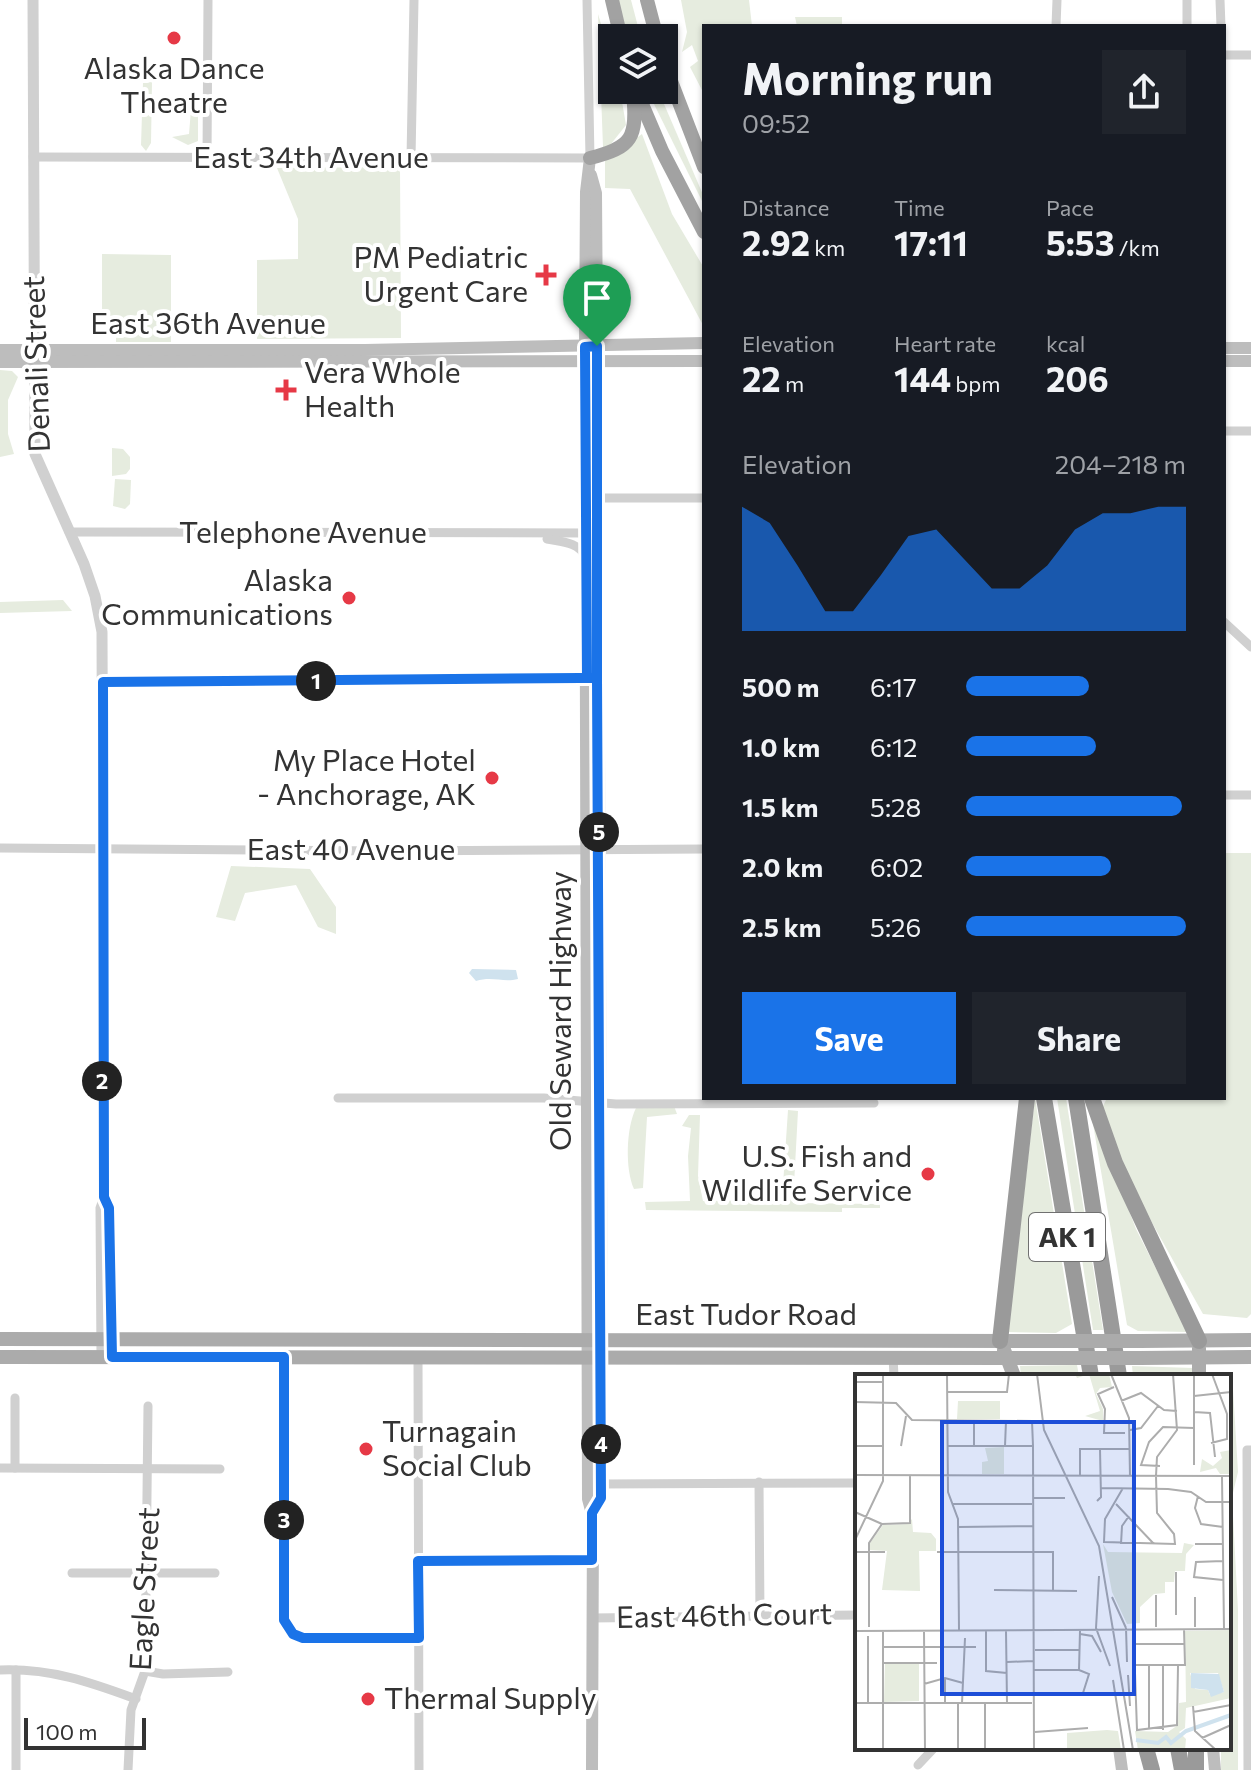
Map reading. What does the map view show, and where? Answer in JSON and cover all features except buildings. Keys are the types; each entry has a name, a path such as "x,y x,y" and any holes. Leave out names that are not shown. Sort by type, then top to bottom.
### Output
{"highway":[{"path":"612,0 618,24"},
{"path":"647,0 653,24"},
{"path":"678,99 702,162"},
{"path":"590,165 631,138 635,104"},
{"path":"641,104 702,228"},
{"path":"1000,1341 1027,1100"},
{"name":"AK 1","path":"1044,1100 1091,1374"},
{"name":"AK 1","path":"1076,1100 1119,1374"},
{"path":"1093,1100 1115,1163 1199,1350"},
{"path":"1147,1750 1152,1770"},
{"path":"1178,1750 1182,1770"}],"main road":[{"name":"Old Seward Highway","path":"590,165 586,192 591,346 586,533 592,678 594,1357 588,1499 592,1513 592,1770"},
{"name":"East 36th Avenue","path":"0,362 33,356 702,343"},
{"path":"1226,348 1251,348"},
{"path":"320,361 325,356 383,355 392,349"},
{"name":"East 36th Avenue","path":"0,350 33,356 320,361 702,361"},
{"name":"Old Seward Highway","path":"591,360 597,498 597,588 592,678"},
{"path":"1226,361 1251,361"},
{"path":"586,533 593,545 597,588"},
{"name":"East Tudor Road","path":"0,1339 1140,1341 1251,1357"},
{"name":"East Tudor Road","path":"0,1357 1140,1358 1251,1340"},
{"path":"1000,1341 1013,1374"},
{"path":"1199,1350 1199,1374"},
{"name":"Old Seward Highway","path":"592,1513 601,1498 594,1357"},
{"path":"1119,1750 1122,1770"},
{"path":"1213,1750 1215,1770"}],"street":[{"name":"Denali Street","path":"33,0 35,454 95,596 102,632 104,1197 109,1208 106,1357"},
{"path":"207,158 208,0"},
{"path":"411,158 414,0"},
{"name":"Old Seward Highway","path":"587,0 590,165"},
{"path":"1056,24 1057,0"},
{"path":"1187,0 1187,24"},
{"path":"1220,0 1221,24"},
{"path":"1226,55 1251,55"},
{"name":"East 34th Avenue","path":"33,157 411,158 590,165"},
{"path":"1226,431 1251,431"},
{"path":"597,498 702,498"},
{"name":"Telephone Avenue","path":"69,532 586,533"},
{"name":"Telephone Avenue","path":"537,534 569,542 582,549 587,558"},
{"path":"1226,624 1251,647"},
{"path":"103,682 592,678"},
{"path":"1226,795 1251,795"},
{"name":"East 40 Avenue","path":"0,848 384,851 702,849"},
{"path":"338,1098 592,1100 616,1104 720,1100 874,1103"},
{"path":"284,1357 284,1620 293,1634 303,1638 419,1638"},
{"path":"418,1357 419,1770"},
{"path":"893,1357 894,1374"},
{"path":"15,1398 15,1468"},
{"name":"Eagle Street","path":"128,1770 131,1710 145,1671 150,1468 148,1406"},
{"path":"1248,1770 1250,1587 1247,1450 1251,1450"},
{"path":"0,1468 220,1469"},
{"path":"759,1482 760,1618"},
{"path":"601,1484 855,1483"},
{"path":"418,1561 592,1560"},
{"path":"72,1573 215,1573"},
{"name":"East 46th Court","path":"592,1618 855,1615"},
{"path":"0,1670 45,1670 83,1679 136,1699"},
{"path":"16,1670 16,1770"},
{"path":"145,1671 163,1674 228,1672"},
{"path":"918,1765 932,1750"}],"shaded area":[{"path":"618,0 631,0 637,24 624,24"},
{"path":"681,0 749,0 752,24 702,24 702,90 690,67 698,61 692,45 682,52 687,32"},
{"path":"795,17 842,17 842,24 797,24"},
{"path":"152,82 151,143 146,151 141,145 143,83"},
{"path":"192,97 198,97 198,141 188,145 172,137 189,134"},
{"path":"601,104 622,104 626,125 607,149 603,147"},
{"path":"654,104 664,104 702,192 702,201"},
{"path":"642,134 672,214 702,265 702,323 630,189 605,188 605,161"},
{"path":"400,167 401,338 257,339 257,260 298,259 298,219 277,168"},
{"path":"102,254 171,255 171,342 116,342 116,316 102,316"},
{"path":"0,370 12,371 18,377 8,400 8,434 14,454 0,457"},
{"path":"112,448 123,449 130,457 130,469 126,474 112,476"},
{"path":"115,479 131,480 130,504 125,509 113,506"},
{"path":"63,600 72,611 0,613 0,602"},
{"path":"1226,853 1251,853 1251,1314 1247,1318 1203,1314 1121,1167 1102,1108 1106,1100 1226,1100"},
{"path":"231,866 310,869 336,907 336,934 318,927 296,885 245,893 235,921 216,917"},
{"path":"1035,1100 1072,1324 1056,1333 1008,1332"},
{"path":"1057,1100 1066,1100 1103,1330 1093,1330"},
{"path":"674,1106 677,1114 647,1117 643,1188 634,1189 628,1148 636,1108"},
{"path":"788,1110 798,1111 793,1203 880,1204 880,1208 842,1208 842,1212 646,1210 645,1202 690,1201 688,1156 691,1128 682,1126 689,1115 700,1115 698,1176 703,1201 782,1200"},
{"path":"1091,1112 1136,1229 1188,1332 1138,1331 1127,1325"},
{"path":"1077,1365 1079,1374 1021,1374 1020,1366"},
{"path":"1132,1366 1193,1368 1193,1374 1133,1374"},
{"path":"1231,1388 1238,1472 1232,1497 1238,1610 1238,1770 1221,1770 1221,1750 1231,1750"}],"water":[{"path":"472,969 516,970 518,979 476,981 469,973"}],"place":[{"name":"Alaska Dance Theatre","path":"174,38"},
{"name":"PM Pediatric Urgent Care","path":"546,275"},
{"name":"Vera Whole Health","path":"286,390"},
{"name":"Alaska Communications","path":"349,598"},
{"name":"My Place Hotel - Anchorage, AK","path":"492,778"},
{"name":"U.S. Fish and Wildlife Service","path":"928,1174"},
{"name":"Turnagain Social Club","path":"366,1449"},
{"name":"Thermal Supply","path":"368,1699"}],"route":[{"path":"597,346 585,347 587,678 597,678 599,833 601,1498 592,1513 592,1560 418,1561 419,1638 303,1638 293,1634 284,1620 284,1357 112,1357 109,1208 104,1197 102,1114 103,682 597,678 597,346"}]}
